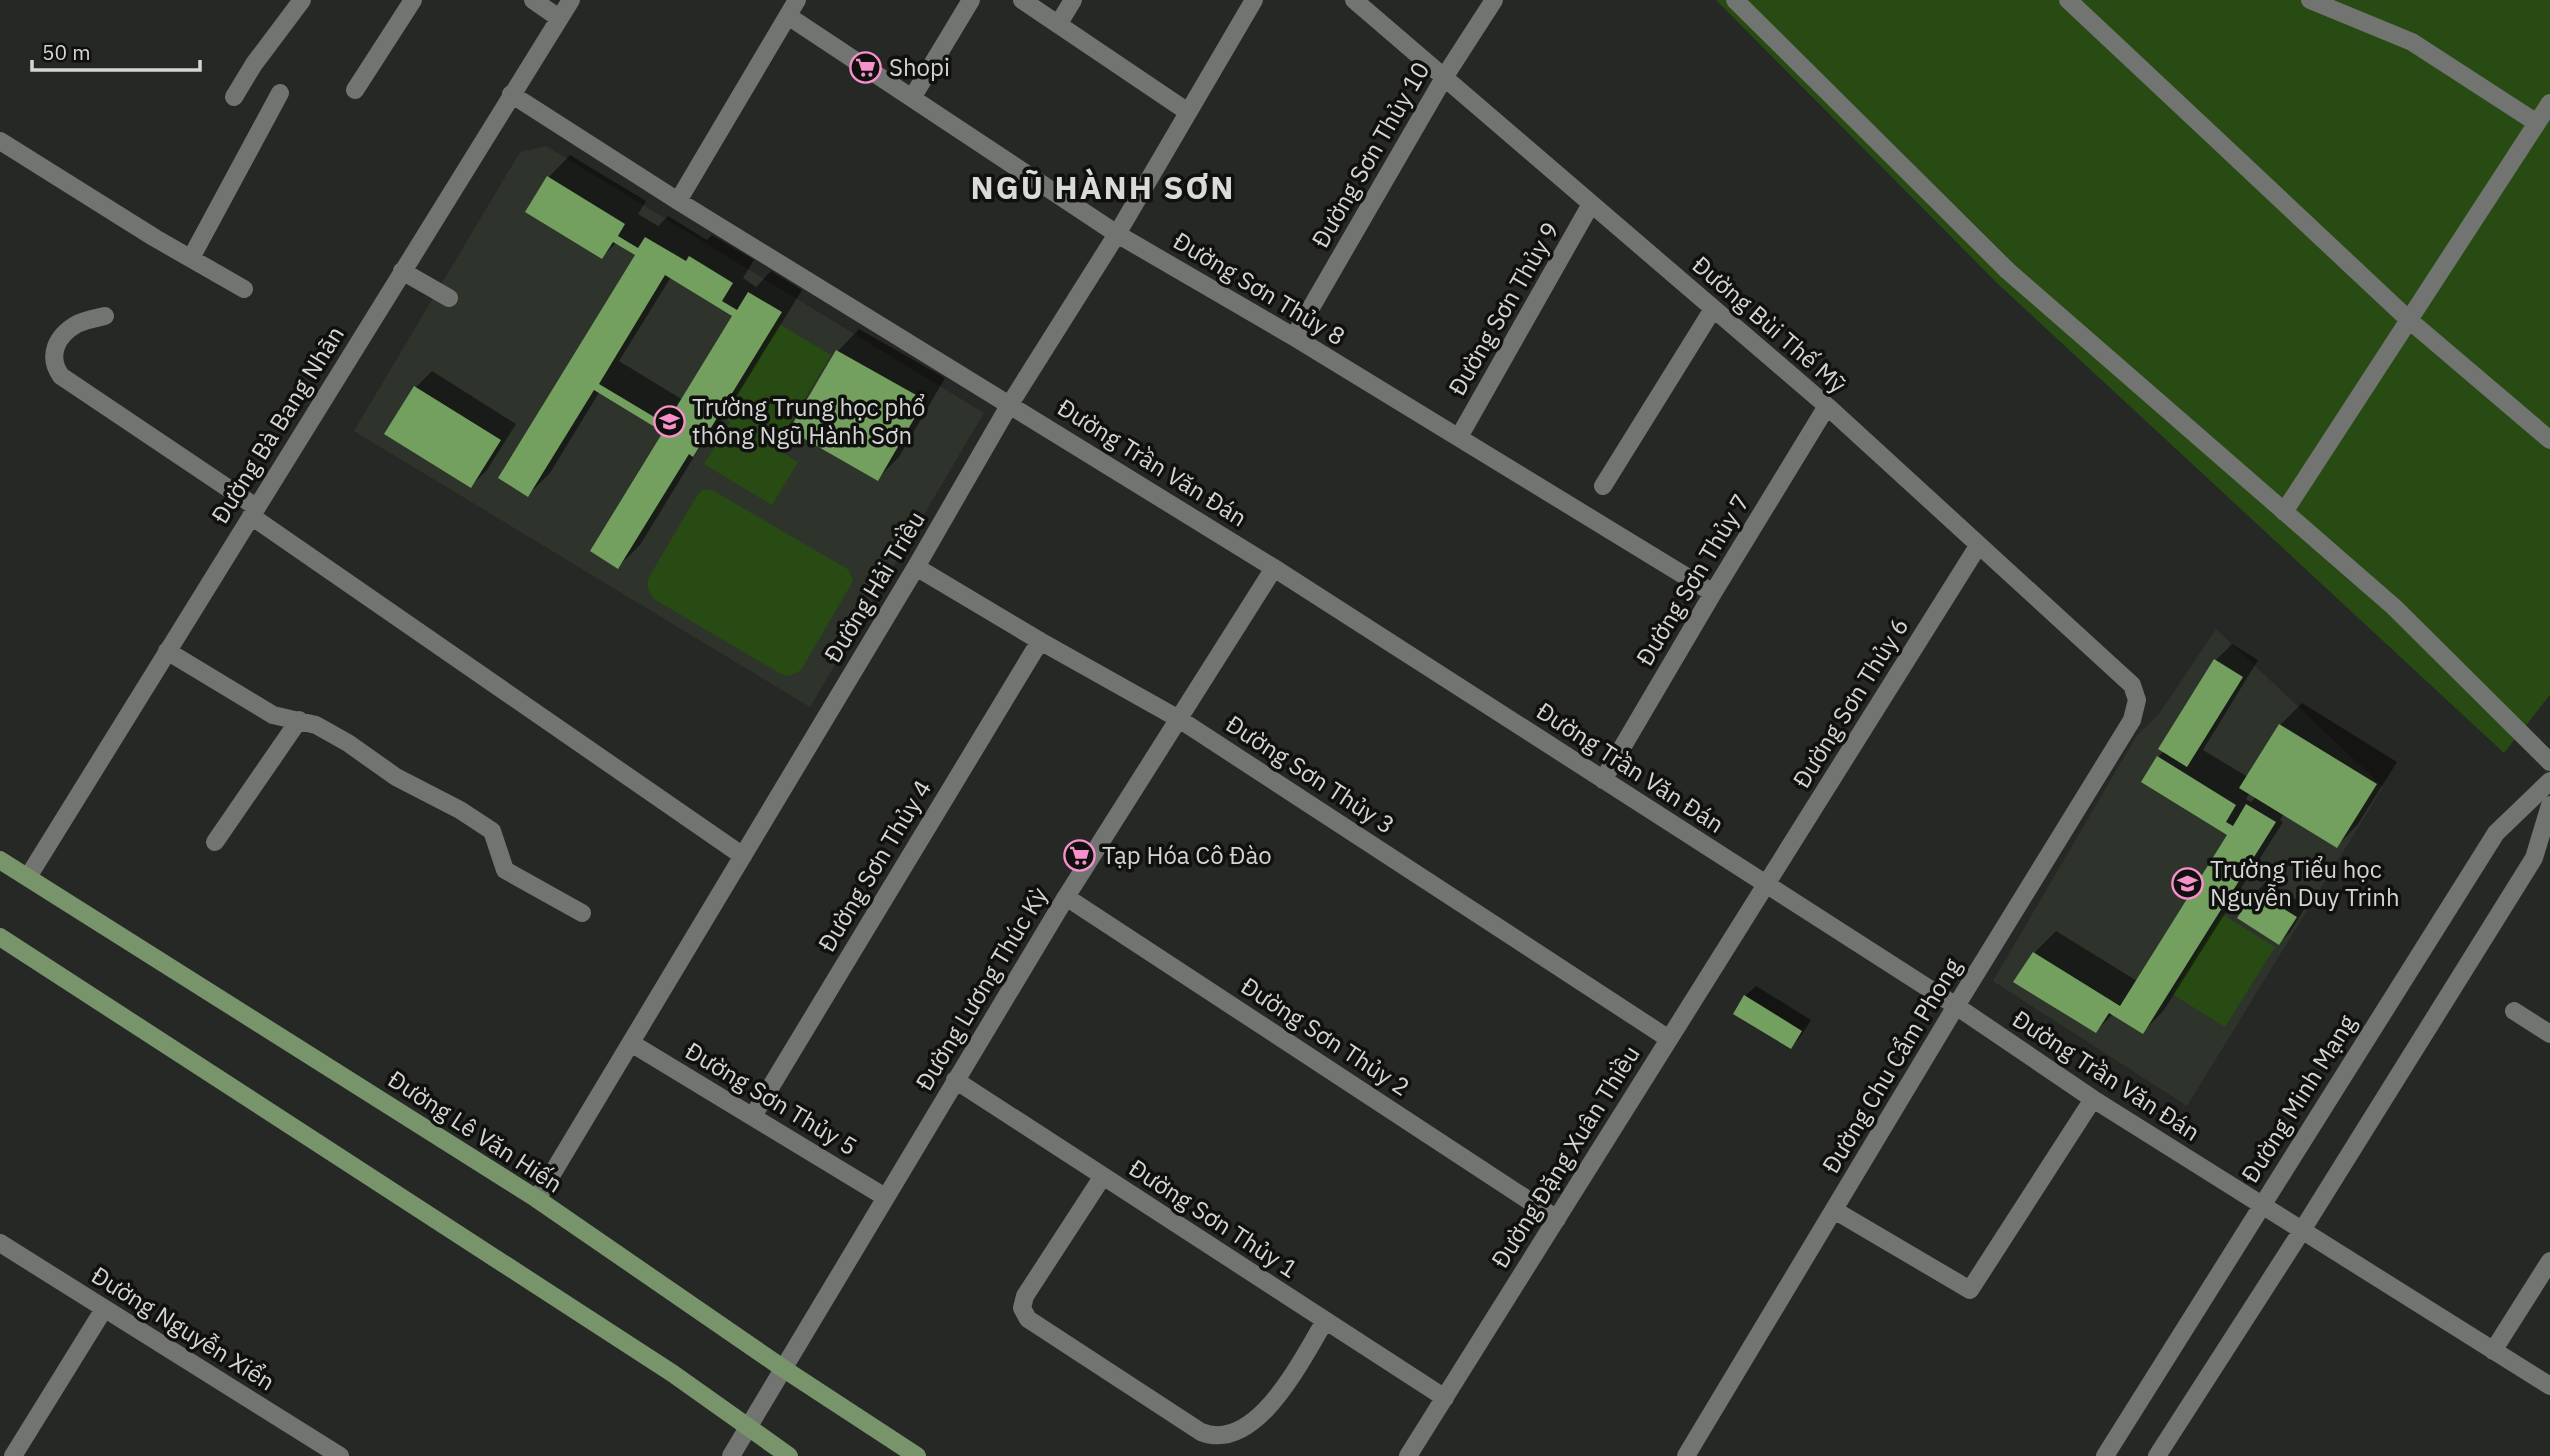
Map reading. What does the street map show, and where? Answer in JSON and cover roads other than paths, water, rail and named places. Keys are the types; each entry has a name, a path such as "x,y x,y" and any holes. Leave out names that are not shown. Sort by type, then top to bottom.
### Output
{"main road":[{"name":"Đường Lê Văn Hiến","path":"0,860 537,1199 784,1369 917,1456"},
{"path":"0,937 672,1373 789,1456"}],"street":[{"path":"234,97 254,64 302,0"},
{"path":"355,90 413,0"},
{"path":"533,0 559,18"},
{"name":"Đường Bà Bang Nhãn","path":"28,877 571,0"},
{"path":"678,201 797,0"},
{"path":"912,98 971,0"},
{"path":"1022,0 1188,113"},
{"path":"1059,23 1073,0"},
{"name":"Đường Hải Triều","path":"537,1199 916,567 1010,404 1117,234 1254,0"},
{"name":"Đường Bùi Thế Mỹ","path":"1354,0 1827,406 2132,685 2137,700"},
{"name":"Đường Sơn Thủy 10","path":"1294,337 1444,76 1494,0"},
{"path":"1735,0 2008,271 2394,607 2550,762"},
{"path":"2068,0 2409,320 2550,440"},
{"path":"2310,0 2412,42 2537,123"},
{"name":"Đường Sơn Thủy 8","path":"788,16 1117,234 1294,337 1713,593"},
{"path":"191,258 280,93"},
{"name":"Đường Trần Văn Đán","path":"511,94 678,201 1274,568 1956,1006 2093,1099 2550,1386"},
{"path":"2284,512 2550,103"},
{"path":"0,141 244,289"},
{"name":"Đường Sơn Thủy 9","path":"1458,437 1591,204"},
{"path":"402,271 449,298"},
{"path":"1603,486 1713,309"},
{"path":"105,316 78,323 60,341 52,357 54,367 61,376 743,856"},
{"name":"Đường Sơn Thủy 7","path":"1603,780 1827,406"},
{"name":"Đường Sơn Thủy 6","path":"1766,885 1978,546"},
{"name":"Đường Sơn Thủy 3","path":"916,567 1040,642 1179,719 1669,1039"},
{"name":"Đường Lương Thúc Kỳ","path":"731,1456 1066,897 1274,568"},
{"name":"Đường Sơn Thủy 4","path":"753,1116 1040,642"},
{"path":"167,650 273,715 316,724 396,777 460,810 492,831 505,870 582,913"},
{"name":"Đường Chu Cẩm Phong","path":"1689,1455 1956,1006 2132,720 2137,700"},
{"path":"215,842 299,720"},
{"name":"Đường Minh Mạng","path":"2105,1456 2260,1205 2496,833 2550,781"},
{"path":"2157,1456 2301,1232 2534,858 2550,804"},
{"name":"Đường Đặng Xuân Thiều","path":"1408,1456 1766,885"},
{"name":"Đường Sơn Thủy 2","path":"1066,897 1557,1219"},
{"path":"2514,1011 2550,1034"},
{"name":"Đường Sơn Thủy 5","path":"631,1043 885,1197"},
{"name":"Đường Sơn Thủy 1","path":"955,1080 1445,1398"},
{"path":"1834,1210 1970,1290 2093,1099"},
{"path":"1103,1176 1025,1296 1022,1308 1028,1319 1109,1373 1201,1432 1213,1436 1223,1434 1247,1424 1269,1408 1283,1391 1325,1321"},
{"name":"Đường Nguyễn Xiển","path":"0,1243 340,1456"},
{"path":"2493,1351 2550,1261"},
{"path":"13,1456 104,1309"}],"place":[{"name":"Shopi","path":"866,68"},
{"name":"Trường Trung học phổ thông Ngũ Hành Sơn","path":"669,422"},
{"name":"Tạp Hóa Cô Đào","path":"1079,856"},
{"name":"Trường Tiểu học Nguyễn Duy Trinh","path":"2187,884"}],"district":[{"name":"NGŨ HÀNH SƠN","path":"1103,188"}]}
